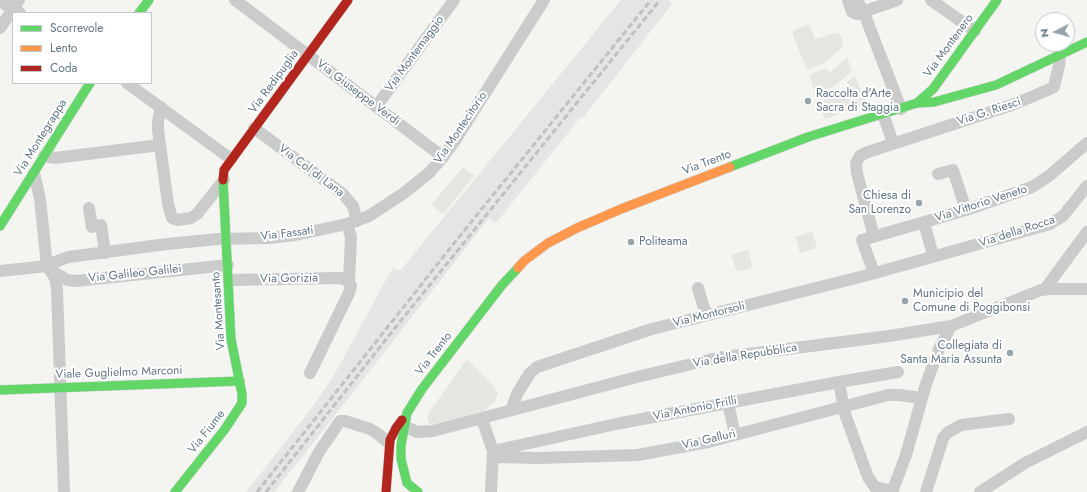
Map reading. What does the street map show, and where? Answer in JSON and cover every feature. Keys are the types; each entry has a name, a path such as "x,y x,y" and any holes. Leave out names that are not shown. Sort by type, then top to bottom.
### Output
{"main road":[{"path":"140,12 149,0"},
{"name":"Via Redipuglia","path":"224,180 224,170 348,0"},
{"name":"Via Montenero","path":"917,103 930,93 998,0"},
{"name":"Via Trento","path":"389,444 396,428 422,389 498,290 524,261 548,243 564,234 596,220 822,133 917,103 934,102 947,92 1002,82 1087,42"},
{"path":"944,75 942,84 947,92"},
{"name":"Via Montegrappa","path":"0,226 89,84"},
{"name":"Via Montesanto","path":"224,180 231,339 240,381"},
{"name":"Viale Guglielmo Marconi","path":"0,390 240,381"},
{"name":"Via Fiume","path":"175,492 239,409 243,398 240,381"},
{"path":"407,413 401,451 403,470 407,483 417,492"},
{"path":"386,492 389,444"},
{"path":"403,491 417,492"}],"street":[{"name":"Via Giuseppe Verdi","path":"235,0 443,157"},
{"name":"Via Montemaggio","path":"376,107 454,0"},
{"name":"Via Montecitorio","path":"352,222 378,211 404,193 428,173 443,157 544,0"},
{"path":"848,0 854,13 857,14 864,13 897,0"},
{"path":"857,0 864,13 900,109"},
{"path":"931,0 975,31"},
{"path":"0,1 17,7"},
{"path":"0,28 12,13"},
{"name":"Via G. Riesci","path":"874,237 857,176 856,163 861,154 1012,105 1050,89 1054,87 1059,69 1060,56"},
{"path":"128,84 232,159"},
{"path":"160,107 158,121 160,145 172,218 178,220 191,218 197,214 224,180"},
{"path":"883,114 892,143"},
{"name":"Via Col di Lana","path":"254,128 343,194 353,206 352,222"},
{"name":"Via Vittorio Veneto","path":"874,273 862,240 966,210 1038,184 1087,143"},
{"path":"44,156 55,158 160,145"},
{"path":"938,174 953,170 966,210"},
{"path":"34,173 40,199 47,266 55,278 57,289 64,492"},
{"name":"Via della Rocca","path":"933,256 982,244 1054,222 1065,214 1087,186"},
{"path":"89,208 92,227 101,225 105,253"},
{"path":"310,373 350,293 351,286 349,281 352,222"},
{"name":"Via Fassati","path":"226,239 275,238 308,233 352,222"},
{"path":"924,222 933,256"},
{"path":"1045,289 1087,232"},
{"name":"Via Galileo Galilei","path":"0,270 47,266 64,258 180,243 226,239"},
{"name":"Via Montorsoli","path":"512,410 517,394 530,373 537,367 647,330 874,273 933,256"},
{"name":"Via Galileo Galilei","path":"47,266 62,278 76,281 228,265"},
{"name":"Via Gorizia","path":"229,280 340,278 349,281"},
{"path":"698,288 706,315"},
{"name":"Via della Repubblica","path":"404,426 413,431 425,432 482,419 633,378 717,358 889,336 950,326 1045,289 1087,289"},
{"path":"839,382 843,408 863,467 871,482 877,488 893,491 906,455 921,398 950,326"},
{"name":"Via Antonio Frilli","path":"493,454 546,438 898,372"},
{"name":"Via Gallurì","path":"493,454 539,458 630,456 659,452 735,435 891,395 921,398"},
{"path":"728,403 735,435"},
{"path":"482,419 493,454 491,492"},
{"path":"926,492 943,438 948,433 961,425 1009,420"},
{"path":"298,492 319,452 340,422 345,421 370,429 389,444"},
{"path":"980,492 1025,463 1087,432"}],"shaded area":[{"path":"621,0 668,0 672,4 582,119 580,118 496,223 489,218 274,492 246,492 311,409 333,377 393,267 400,271"},
{"path":"809,24 815,39 839,32 844,46 824,63 807,70 793,35 793,30"},
{"path":"847,57 852,71 833,87 815,93 809,75 825,68 830,73"},
{"path":"855,76 867,104 825,119 819,105 836,91 839,94 849,85 847,82"},
{"path":"463,167 474,176 443,214 431,205"},
{"path":"812,231 817,248 800,253 795,237"},
{"path":"748,250 753,267 737,272 731,255"},
{"path":"467,359 495,387 498,394 495,401 484,411 434,425 429,424 427,418 430,411"}],"railway":[{"path":"257,492 459,237 651,0"},
{"path":"266,492 395,328 660,0"}],"traffic: fast":[{"path":"140,12 149,0"},
{"path":"917,103 933,89 997,0"},
{"path":"730,167 808,137 917,103 934,102 996,85 1087,42"},
{"path":"0,226 89,84"},
{"path":"175,492 225,429 242,403 242,394 231,339 223,180"},
{"path":"418,492 407,483 401,459 401,445 407,413 422,389 502,285 518,268"},
{"path":"0,390 240,381"}],"traffic: slow":[{"path":"518,268 524,261 548,243 577,228 621,209 730,167"}],"traffic: jam":[{"path":"223,180 224,170 348,0"},
{"path":"386,492 390,440 402,420"}],"place":[{"name":"Raccolta d'Arte Sacra di Staggia","path":"808,101"},
{"name":"Chiesa di San Lorenzo","path":"919,203"},
{"name":"Politeama","path":"631,242"},
{"name":"Municipio del Comune di Poggibonsi","path":"905,301"},
{"name":"Collegiata di Santa Maria Assunta","path":"1010,353"}]}
